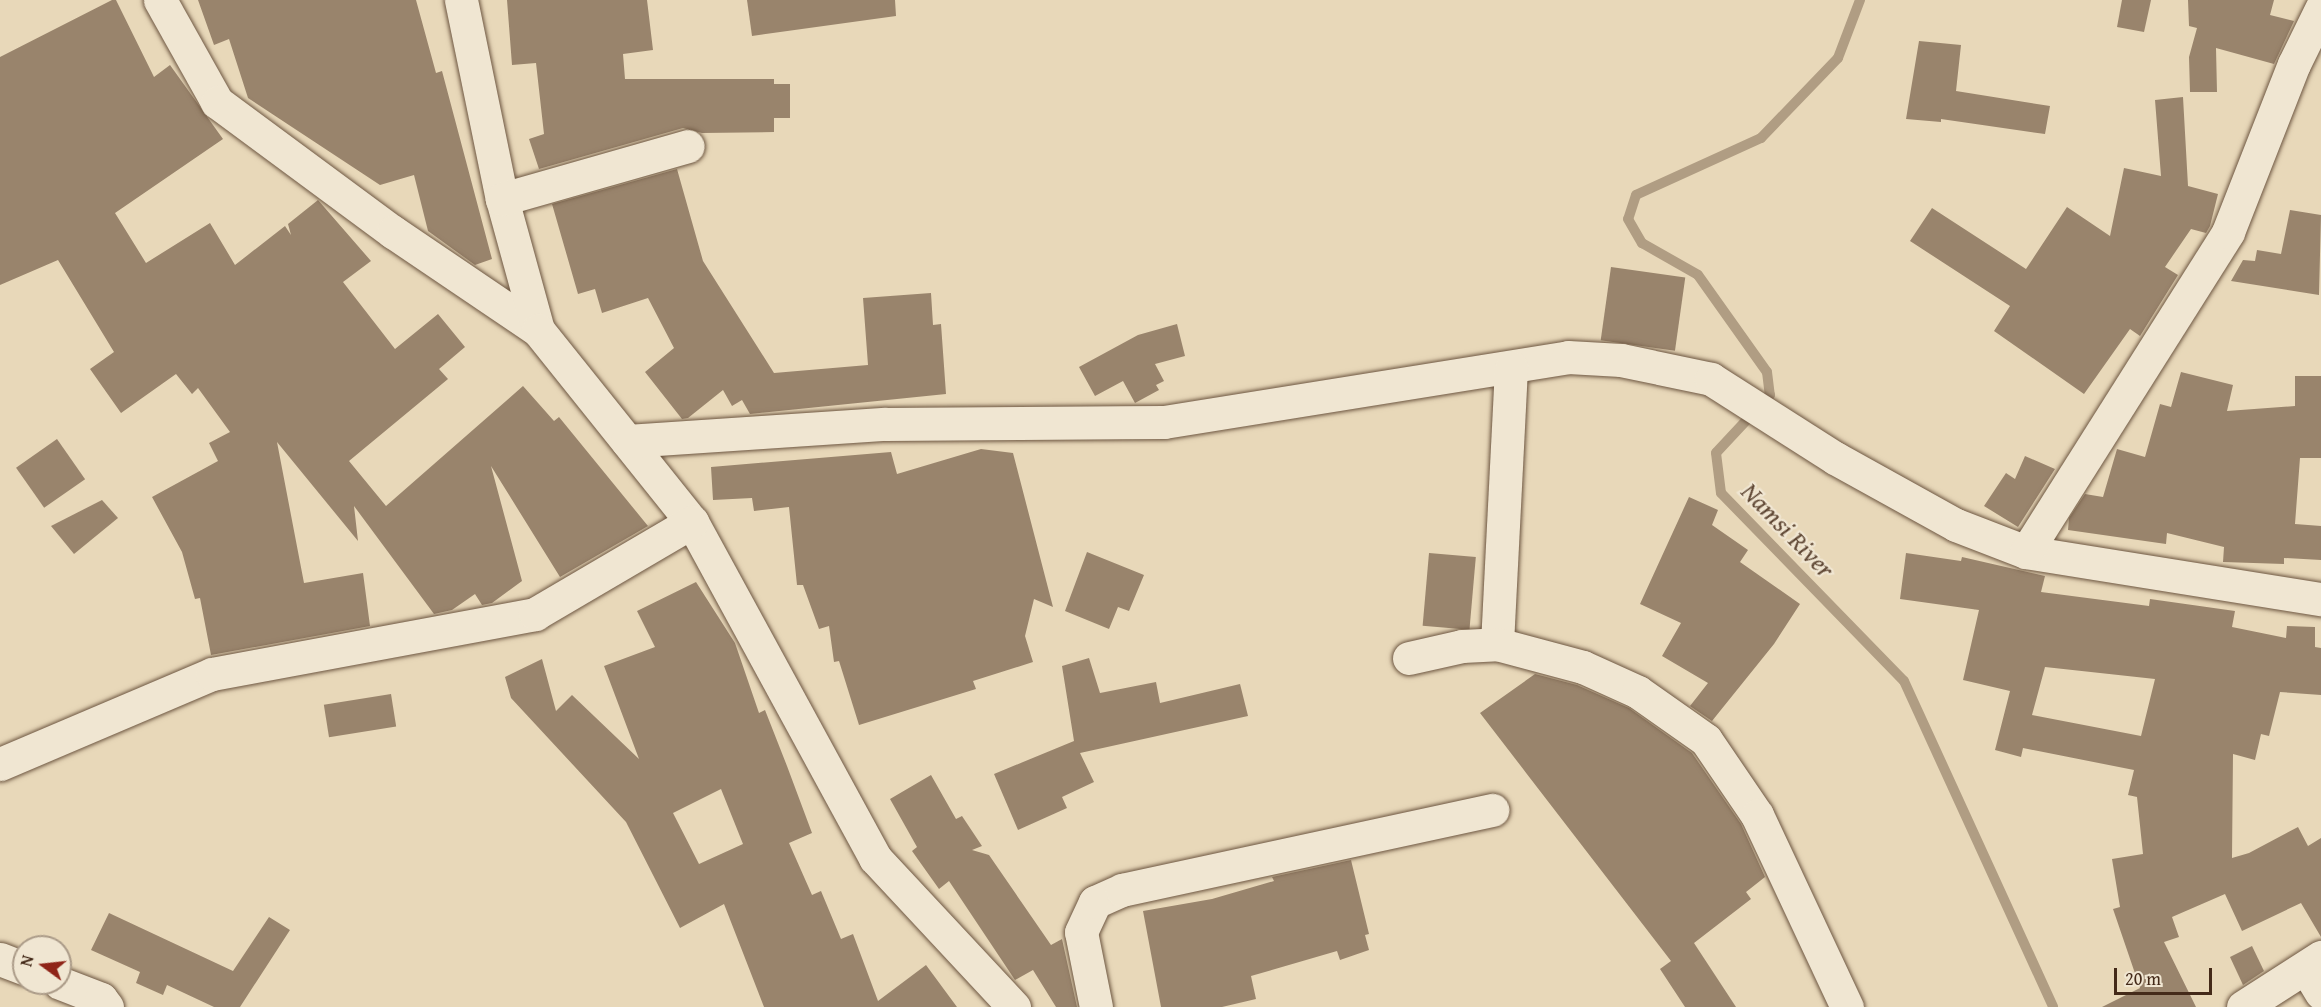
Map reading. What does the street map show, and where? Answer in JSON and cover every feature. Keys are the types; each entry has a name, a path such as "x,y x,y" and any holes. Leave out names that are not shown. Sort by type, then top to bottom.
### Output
{"street":[{"path":"160,0 217,102 393,232 538,330 692,522 875,858 1014,1007"},
{"path":"461,0 502,199 538,330"},
{"path":"2026,552 2228,232 2294,64 2321,9"},
{"path":"502,199 688,146"},
{"path":"627,441 885,424 1164,422 1568,357 1622,360 1711,380 1764,411 1834,458 1956,525 2026,552 2321,599"},
{"path":"1497,644 1511,367"},
{"path":"0,764 212,674 535,614 692,522"},
{"path":"1409,658 1462,646 1497,644 1583,667 1638,692 1706,740 1757,815 1846,1007"},
{"path":"1096,1007 1081,932 1095,902 1122,890 1492,810"},
{"path":"2243,1007 2316,973"},
{"path":"72,988 100,999 107,1007"}],"building":[{"path":"116,0 154,77 170,65 223,139 115,213 146,263 210,223 235,265 285,226 291,235 288,224 318,200 371,261 343,282 395,349 438,314 465,347 439,369 448,379 349,461 386,506 523,386 554,421 559,417 648,526 560,577 491,466 522,581 492,603 482,605 475,594 452,610 434,614 354,506 358,541 277,442 304,583 363,573 370,626 211,655 200,598 195,599 182,552 152,497 218,461 209,443 230,432 198,388 192,394 176,374 121,413 90,369 114,352 58,260 0,285 0,57"},
{"path":"198,0 416,0 436,73 442,71 492,259 475,265 428,231 414,175 380,185 248,98 229,39 214,45"},
{"path":"507,0 647,0 653,50 623,54 625,79 774,79 774,84 790,84 790,118 774,118 774,132 702,133 683,128 539,169 529,139 544,134 536,63 512,65"},
{"path":"747,0 895,0 896,16 752,36"},
{"path":"2122,0 2151,0 2144,32 2117,27"},
{"path":"2188,0 2274,0 2270,15 2294,21 2274,64 2216,48 2217,92 2190,92 2189,57 2197,28 2189,26"},
{"path":"1919,41 1961,45 1956,91 2050,106 2045,134 1941,119 1941,122 1906,119"},
{"path":"2183,97 2188,186 2218,194 2210,226 2206,233 2191,229 2165,267 2178,275 2140,336 2130,329 2084,394 1994,331 2010,306 1910,241 1932,208 2026,269 2067,207 2110,236 2124,168 2161,176 2155,100"},
{"path":"677,169 703,261 774,373 868,365 863,298 931,293 933,325 941,324 946,394 750,414 742,400 732,406 723,390 688,418 682,419 645,372 674,348 648,298 602,313 595,289 578,294 552,204"},
{"path":"2290,210 2321,215 2319,295 2231,281 2243,260 2255,261 2257,250 2281,254"},
{"path":"1611,267 1685,277 1675,351 1601,340"},
{"path":"1177,324 1185,356 1155,364 1164,381 1156,385 1159,390 1135,403 1123,381 1095,396 1079,367 1138,335"},
{"path":"2181,372 2233,385 2227,411 2295,406 2295,376 2321,376 2321,458 2300,458 2295,524 2321,526 2321,560 2284,558 2284,564 2223,562 2224,547 2167,533 2166,544 2068,530 2069,518 2085,494 2103,497 2117,449 2145,457 2160,404 2171,407"},
{"path":"57,439 85,479 44,508 16,468"},
{"path":"981,449 1013,453 1053,607 1034,599 1025,636 1033,662 973,681 976,689 859,725 839,661 834,662 829,626 819,629 803,585 797,585 789,507 754,511 752,498 713,500 711,467 891,452 897,474"},
{"path":"2025,456 2055,469 2018,527 1984,506 2006,473 2015,479"},
{"path":"1689,497 1718,510 1712,525 1748,550 1740,562 1800,604 1774,644 1712,721 1690,706 1708,683 1662,656 1681,623 1640,604"},
{"path":"102,500 118,518 74,554 51,526"},
{"path":"1087,552 1144,575 1129,611 1118,607 1109,629 1065,611"},
{"path":"1429,553 1476,557 1469,630 1423,626"},
{"path":"1906,553 1961,561 1962,557 2045,576 2041,592 2149,606 2150,599 2235,611 2232,627 2286,638 2287,626 2315,627 2315,647 2321,648 2321,695 2280,692 2269,736 2261,734 2255,760 2233,754 2232,858 2249,853 2298,827 2308,846 2321,838 2321,937 2301,903 2242,931 2225,894 2172,917 2179,937 2164,942 2196,1007 2102,1007 2140,988 2113,909 2120,907 2112,859 2143,854 2137,797 2128,795 2134,770 2023,748 2021,757 1995,750 2010,691 1963,680 1979,610 1900,599","holes":["2045,667 2155,679 2141,736 2032,715"]},
{"path":"696,582 735,643 759,713 765,710 812,833 789,843 812,895 821,891 841,939 853,934 878,1001 926,965 957,1007 764,1007 724,904 680,928 626,822 511,698 505,677 542,659 556,711 572,695 639,759 604,666 655,647 637,611","holes":["721,789 743,844 699,864 673,813"]},
{"path":"1089,658 1100,693 1156,682 1160,703 1240,684 1248,716 1080,753 1094,782 1062,797 1067,808 1018,830 994,774 1074,741 1062,666"},
{"path":"1535,674 1577,685 1629,708 1692,753 1741,824 1765,877 1746,892 1751,899 1694,943 1736,1007 1685,1007 1660,969 1671,961 1480,713"},
{"path":"391,694 396,727 329,737 324,705"},
{"path":"931,775 956,819 962,816 982,846 972,850 989,855 1051,945 1062,939 1077,1007 1056,1007 1033,970 1015,980 949,881 939,889 912,851 917,847 890,799"},
{"path":"1351,860 1369,934 1365,935 1369,950 1340,960 1337,951 1251,976 1256,999 1222,1007 1161,1007 1143,911 1212,899 1274,881 1272,877"},
{"path":"109,913 233,971 269,917 290,930 240,1007 214,1007 167,985 163,995 136,983 140,972 91,950"},
{"path":"2252,946 2264,971 2243,985 2230,957"}],"waterway":[{"name":"Namsi River","path":"1860,0 1838,58 1761,138 1636,195 1628,219 1642,243 1698,275 1767,372 1770,395 1716,453 1721,493 1904,681 2053,1007"}]}
